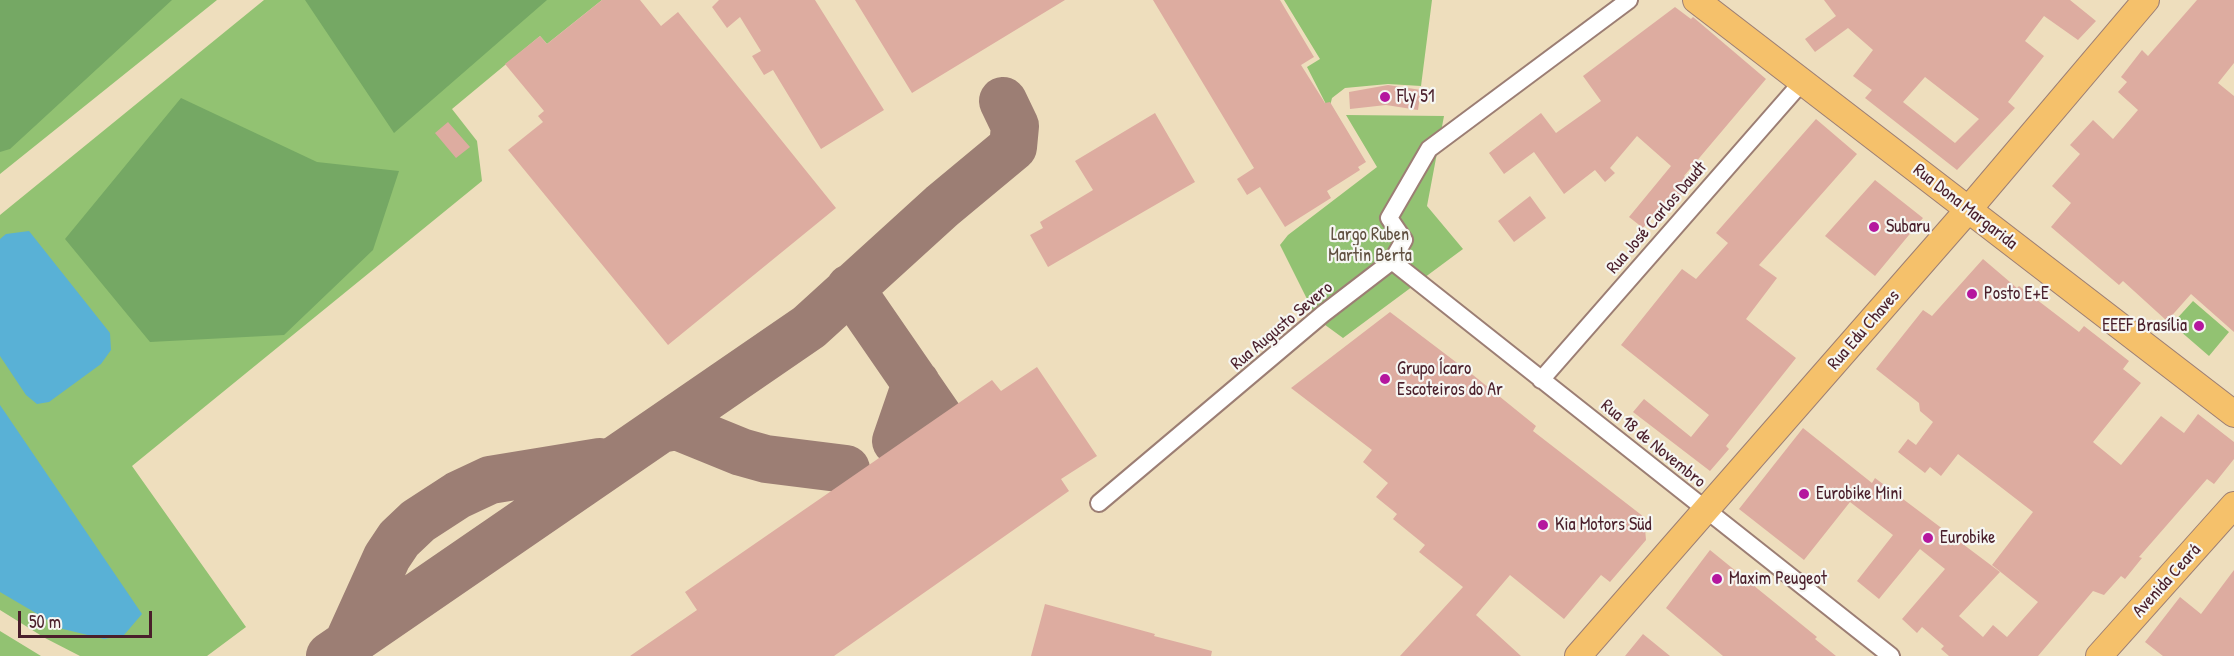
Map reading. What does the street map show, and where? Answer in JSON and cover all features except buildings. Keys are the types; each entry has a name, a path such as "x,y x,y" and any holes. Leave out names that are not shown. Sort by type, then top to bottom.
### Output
{"main road":[{"name":"Rua Dona Margarida","path":"1695,0 2234,414"},
{"name":"Rua Edu Chaves","path":"1578,656 1968,210 2146,0"},
{"name":"Avenida Ceará","path":"2099,656 2234,505"}],"street":[{"path":"1392,261 1404,240 1389,218 1429,149 1629,0"},
{"name":"Rua José Carlos Daudt","path":"1541,380 1802,82"},
{"name":"Rua 18 de Novembro","path":"1392,261 1891,656"},
{"name":"Rua Augusto Severo","path":"1099,503 1323,314 1392,261"}],"green space":[{"path":"0,0 217,0 0,174"},
{"path":"0,0 172,0 10,149 0,152"},
{"path":"264,0 602,0 547,44 540,36 452,109 477,141 482,181 132,466 246,627 207,656 80,656 45,638 0,610 0,215"},
{"path":"305,0 547,0 394,133"},
{"path":"1284,0 1432,0 1421,86 1388,84 1345,88 1332,98 1329,110 1307,67 1320,59"},
{"path":"181,98 317,162 399,171 373,250 284,335 150,342 65,239"},
{"name":"Largo Ruben Martin Berta","path":"1346,115 1444,116 1427,206 1463,249 1343,338 1317,319 1280,245 1288,235 1377,167"},
{"path":"2193,301 2229,332 2209,356 2172,324"},
{"path":"0,631 41,656 0,656"}],"water":[{"path":"29,231 110,333 111,350 101,364 49,402 37,404 26,395 0,356 0,239 6,234"},
{"path":"0,405 142,614 124,635 104,639 63,629 0,592"}],"taxiway":[{"path":"330,656 809,327 942,206 1013,147 1015,126 1003,101"},
{"path":"850,288 943,423"},
{"path":"896,441 916,383"},
{"path":"661,429 677,426 741,452 766,459 846,469"},
{"path":"348,643 387,557 399,539 418,521 458,495 490,480 600,462"}],"place":[{"name":"Fly 51","path":"1385,97"},
{"name":"Subaru","path":"1874,227"},
{"name":"Posto E+E","path":"1972,294"},
{"name":"EEEF Brasília","path":"2199,326"},
{"name":"Grupo Ícaro Escoteiros do Ar","path":"1385,379"},
{"name":"Eurobike Mini","path":"1804,494"},
{"name":"Kia Motors Süd","path":"1543,525"},
{"name":"Eurobike","path":"1928,538"},
{"name":"Maxim Peugeot","path":"1717,579"}]}
